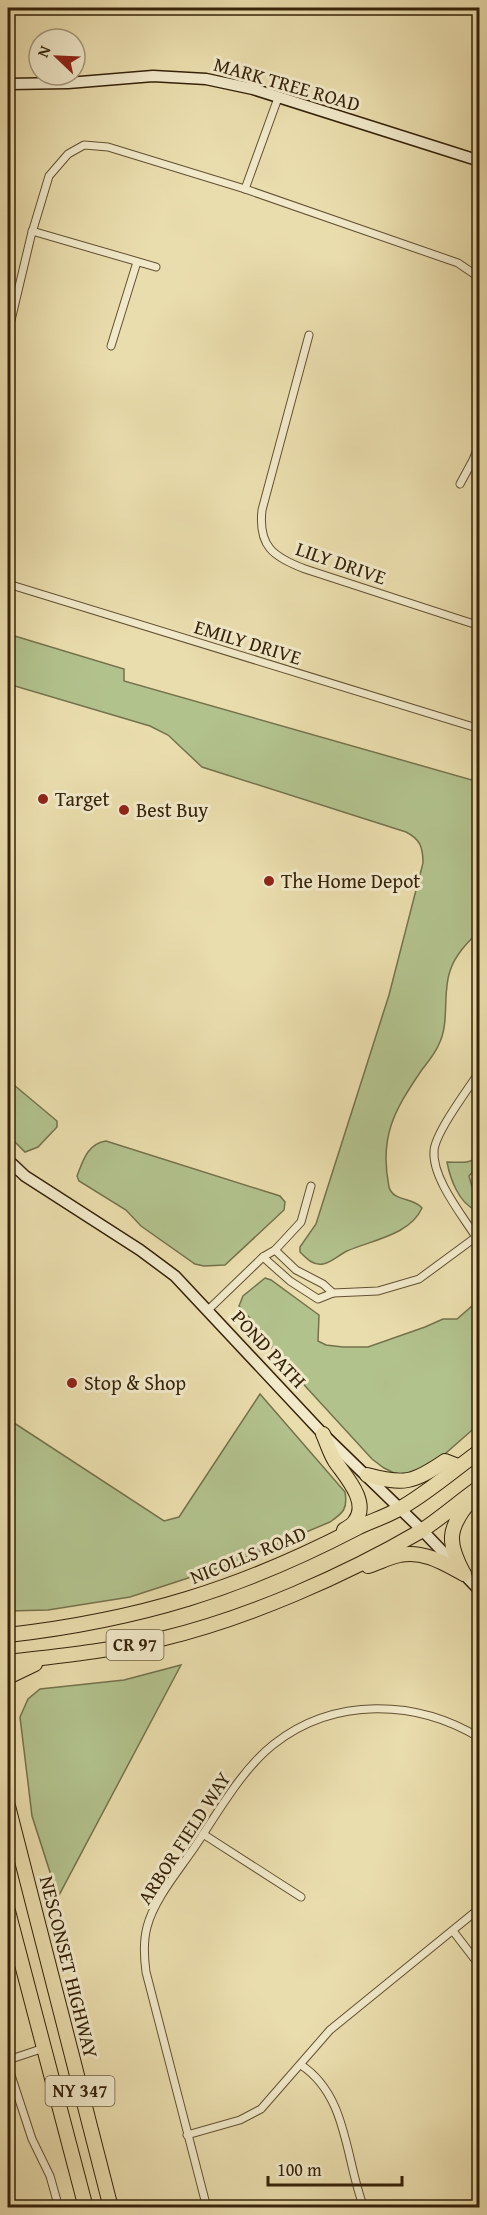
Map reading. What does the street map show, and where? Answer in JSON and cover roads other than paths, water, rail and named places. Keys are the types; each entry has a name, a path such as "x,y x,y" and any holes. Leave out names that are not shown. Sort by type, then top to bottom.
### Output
{"highway":[{"path":"319,1548 355,1522 360,1511 351,1482 333,1459 323,1434"},
{"name":"NICOLLS ROAD","path":"8,1635 119,1618 188,1600 243,1580 319,1548 400,1509 480,1451"},
{"path":"366,1475 392,1482 403,1482 428,1472 445,1461 458,1466"},
{"path":"464,1574 452,1548 453,1525 480,1488"},
{"name":"CR 97","path":"8,1662 134,1645 186,1632 268,1604 334,1575 422,1530 480,1488"},
{"path":"334,1575 400,1555 411,1554 434,1558 464,1574"},
{"path":"8,1627 58,1629"},
{"path":"8,1677 54,1657"},
{"name":"NESCONSET HIGHWAY","path":"8,1806 111,2208"},
{"name":"NY 347","path":"8,1911 86,2208"}],"main road":[{"name":"MARK TREE ROAD","path":"8,84 68,83 153,75 206,79 253,89 480,161"},
{"name":"POND PATH","path":"8,1161 25,1176 164,1267 208,1310 323,1434 422,1530 480,1591"}],"street":[{"path":"245,189 278,98"},
{"path":"8,333 32,231 49,176 68,154 84,145 108,147 245,189 458,263 480,278"},
{"path":"32,231 156,267"},
{"path":"111,346 137,262"},
{"name":"LILY DRIVE","path":"309,335 262,510 260,524 263,538 269,549 284,562 480,626"},
{"path":"460,484 480,442"},
{"name":"EMILY DRIVE","path":"8,584 480,729"},
{"path":"263,1257 290,1281 318,1299 333,1293 353,1294 378,1291 419,1279 478,1236 444,1185 436,1167 434,1150 440,1133 480,1071"},
{"path":"208,1310 263,1257 275,1250 301,1222 311,1186"},
{"path":"275,1250 296,1270 333,1293"},
{"path":"309,1293 315,1281"},
{"name":"ARBOR FIELD WAY","path":"207,2208 146,1972 144,1950 147,1926 152,1913 203,1834 254,1763 274,1744 310,1721 369,1708 400,1709 434,1717 480,1738"},
{"path":"203,1834 301,1898"},
{"path":"187,2135 251,2116 261,2109 330,2031 480,1908"},
{"path":"453,1931 480,1966"},
{"path":"8,2060 44,2048"},
{"path":"301,2065 322,2082 336,2107 364,2208"},
{"path":"8,2066 32,2139 50,2176 59,2208"}],"place":[{"name":"Target","path":"43,799"},
{"name":"Best Buy","path":"124,810"},
{"name":"The Home Depot","path":"269,881"},
{"name":"Stop & Shop","path":"72,1383"}]}
